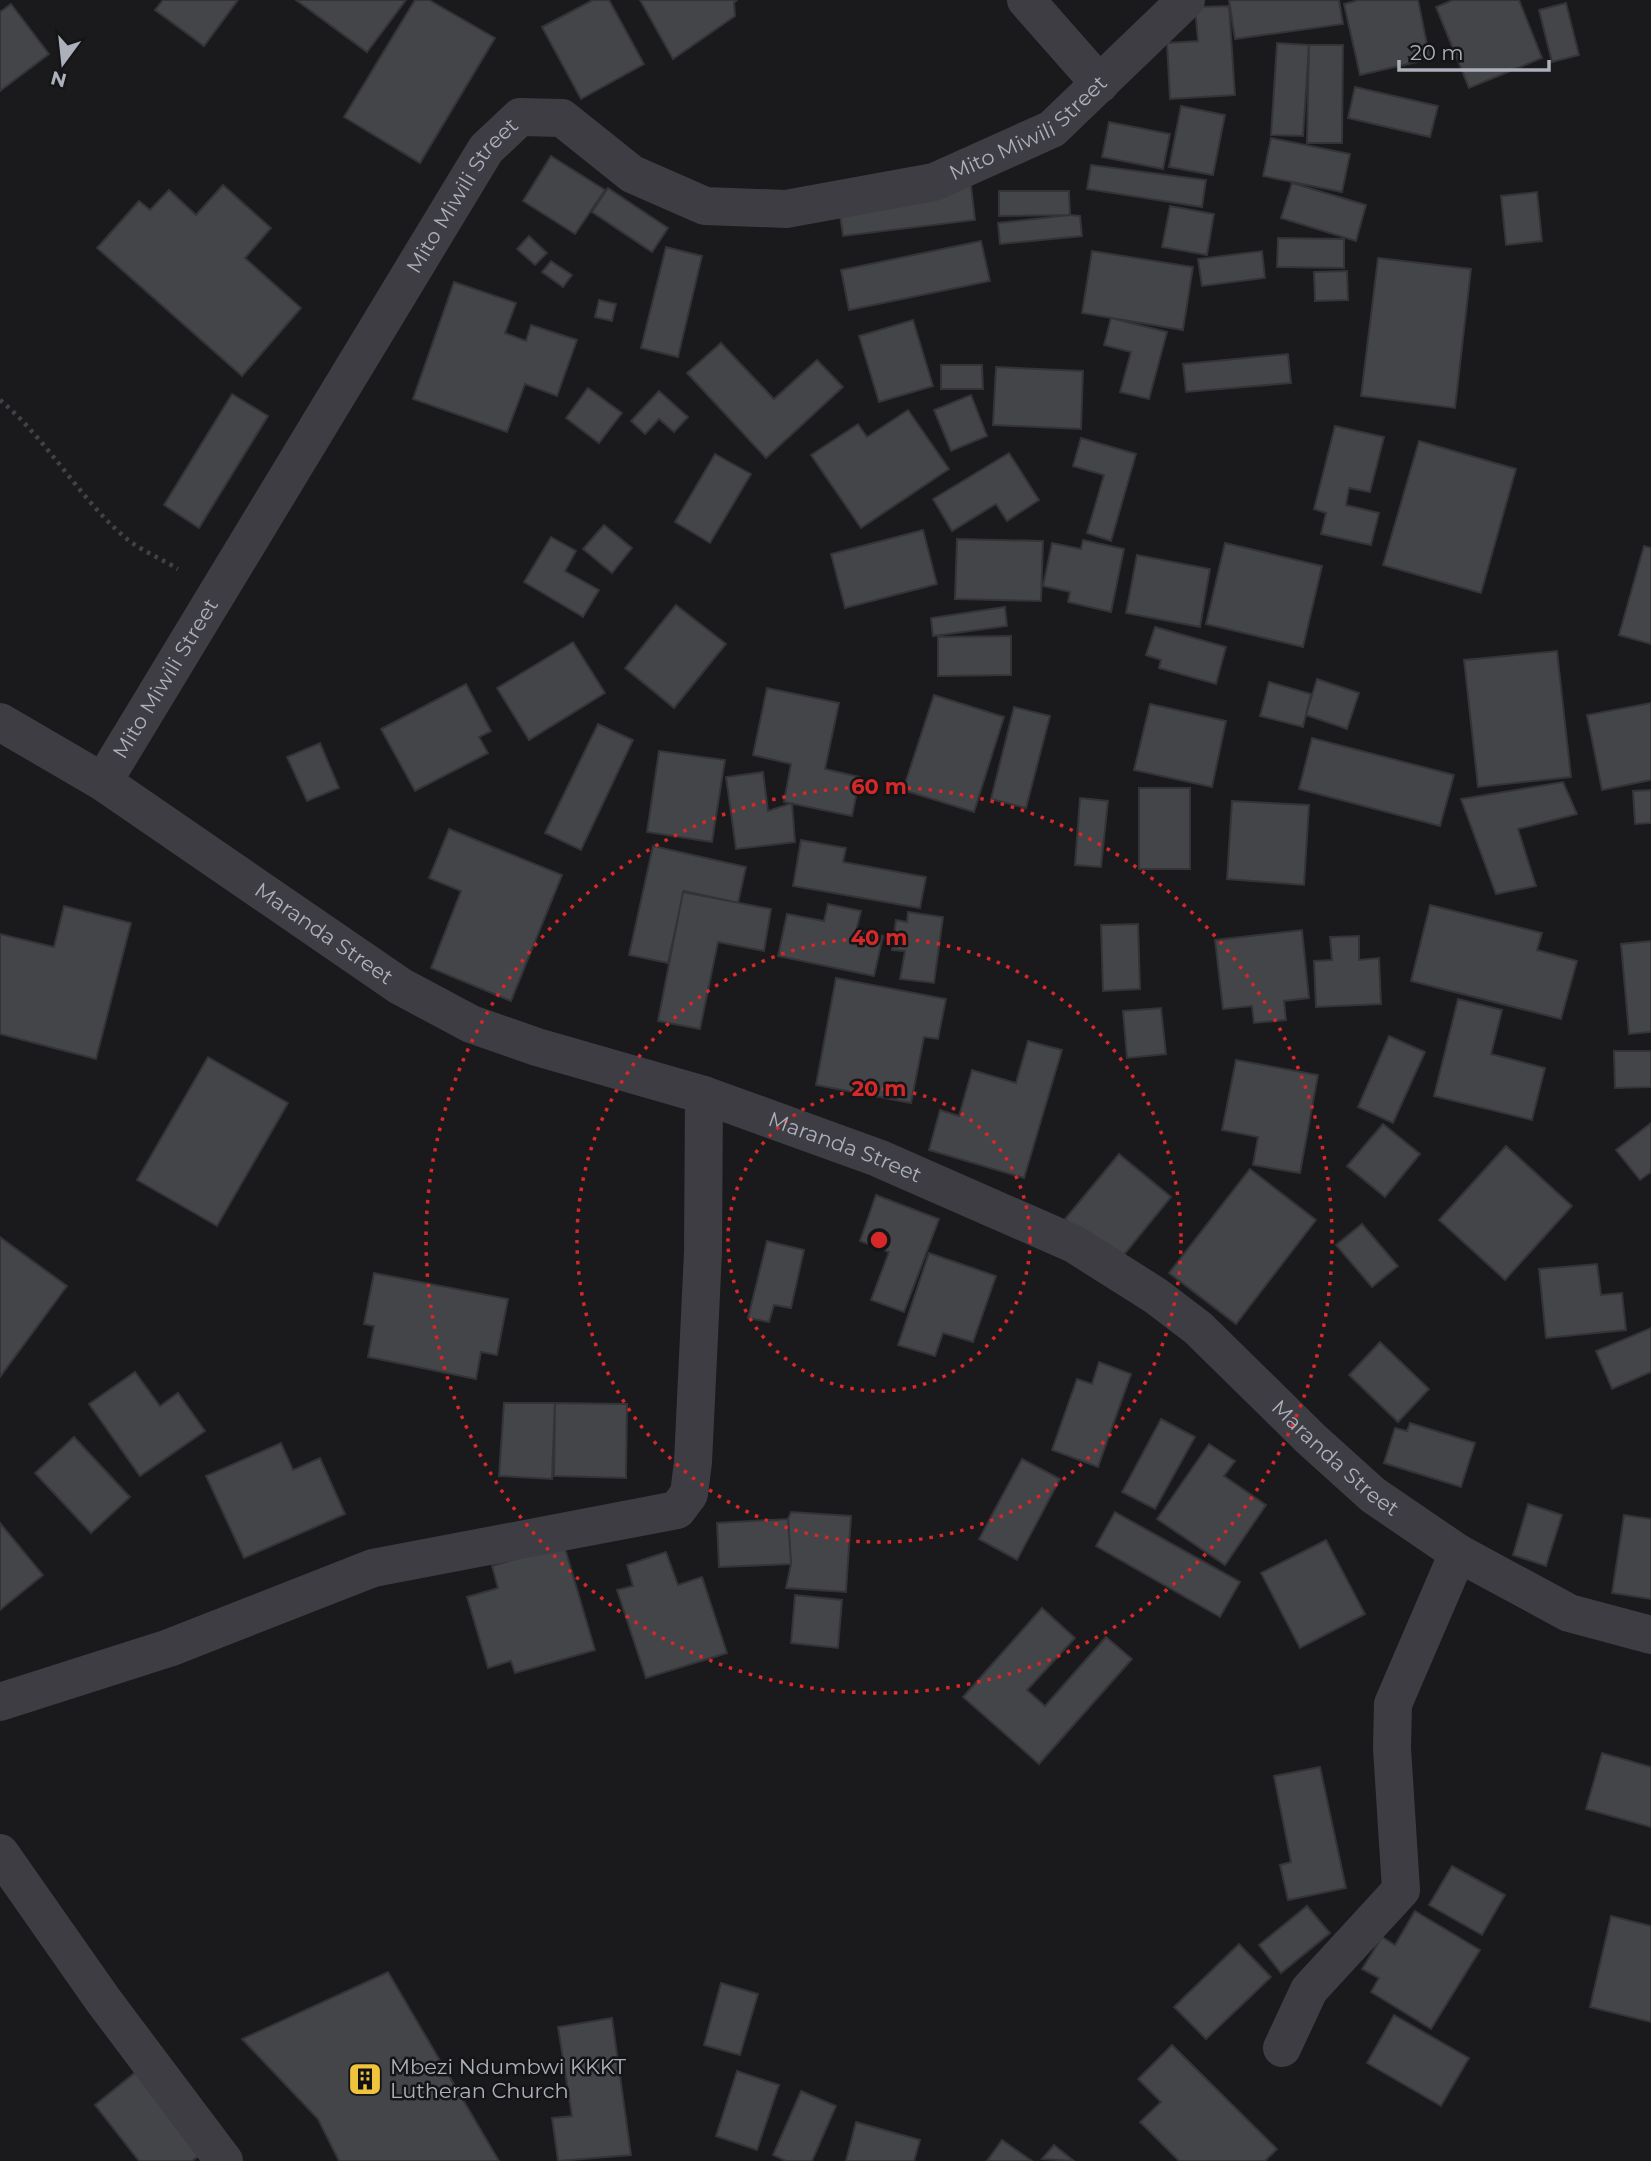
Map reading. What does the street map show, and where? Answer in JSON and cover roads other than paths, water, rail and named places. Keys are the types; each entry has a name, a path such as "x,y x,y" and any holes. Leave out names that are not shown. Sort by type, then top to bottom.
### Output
{"street":[{"path":"1026,0 1100,84"},
{"name":"Mito Miwili Street","path":"103,782 486,149 520,117 562,117 632,174 705,206 786,209 934,182 1052,129 1186,0"},
{"name":"Maranda Street","path":"0,722 103,782 400,986 471,1024 704,1095 878,1158 1074,1244 1156,1296 1198,1328 1311,1439 1373,1494 1458,1553 1569,1613 1651,1635"},
{"path":"0,1702 169,1648 373,1568 677,1510 689,1494 693,1462 703,1252 704,1095"},
{"path":"1282,2049 1309,1990 1401,1890 1392,1748 1393,1704 1458,1553"},
{"path":"0,1853 103,2000 224,2161"}],"place":[{"name":"Mbezi Ndumbwi KKKT Lutheran Church","path":"365,2079"}]}
